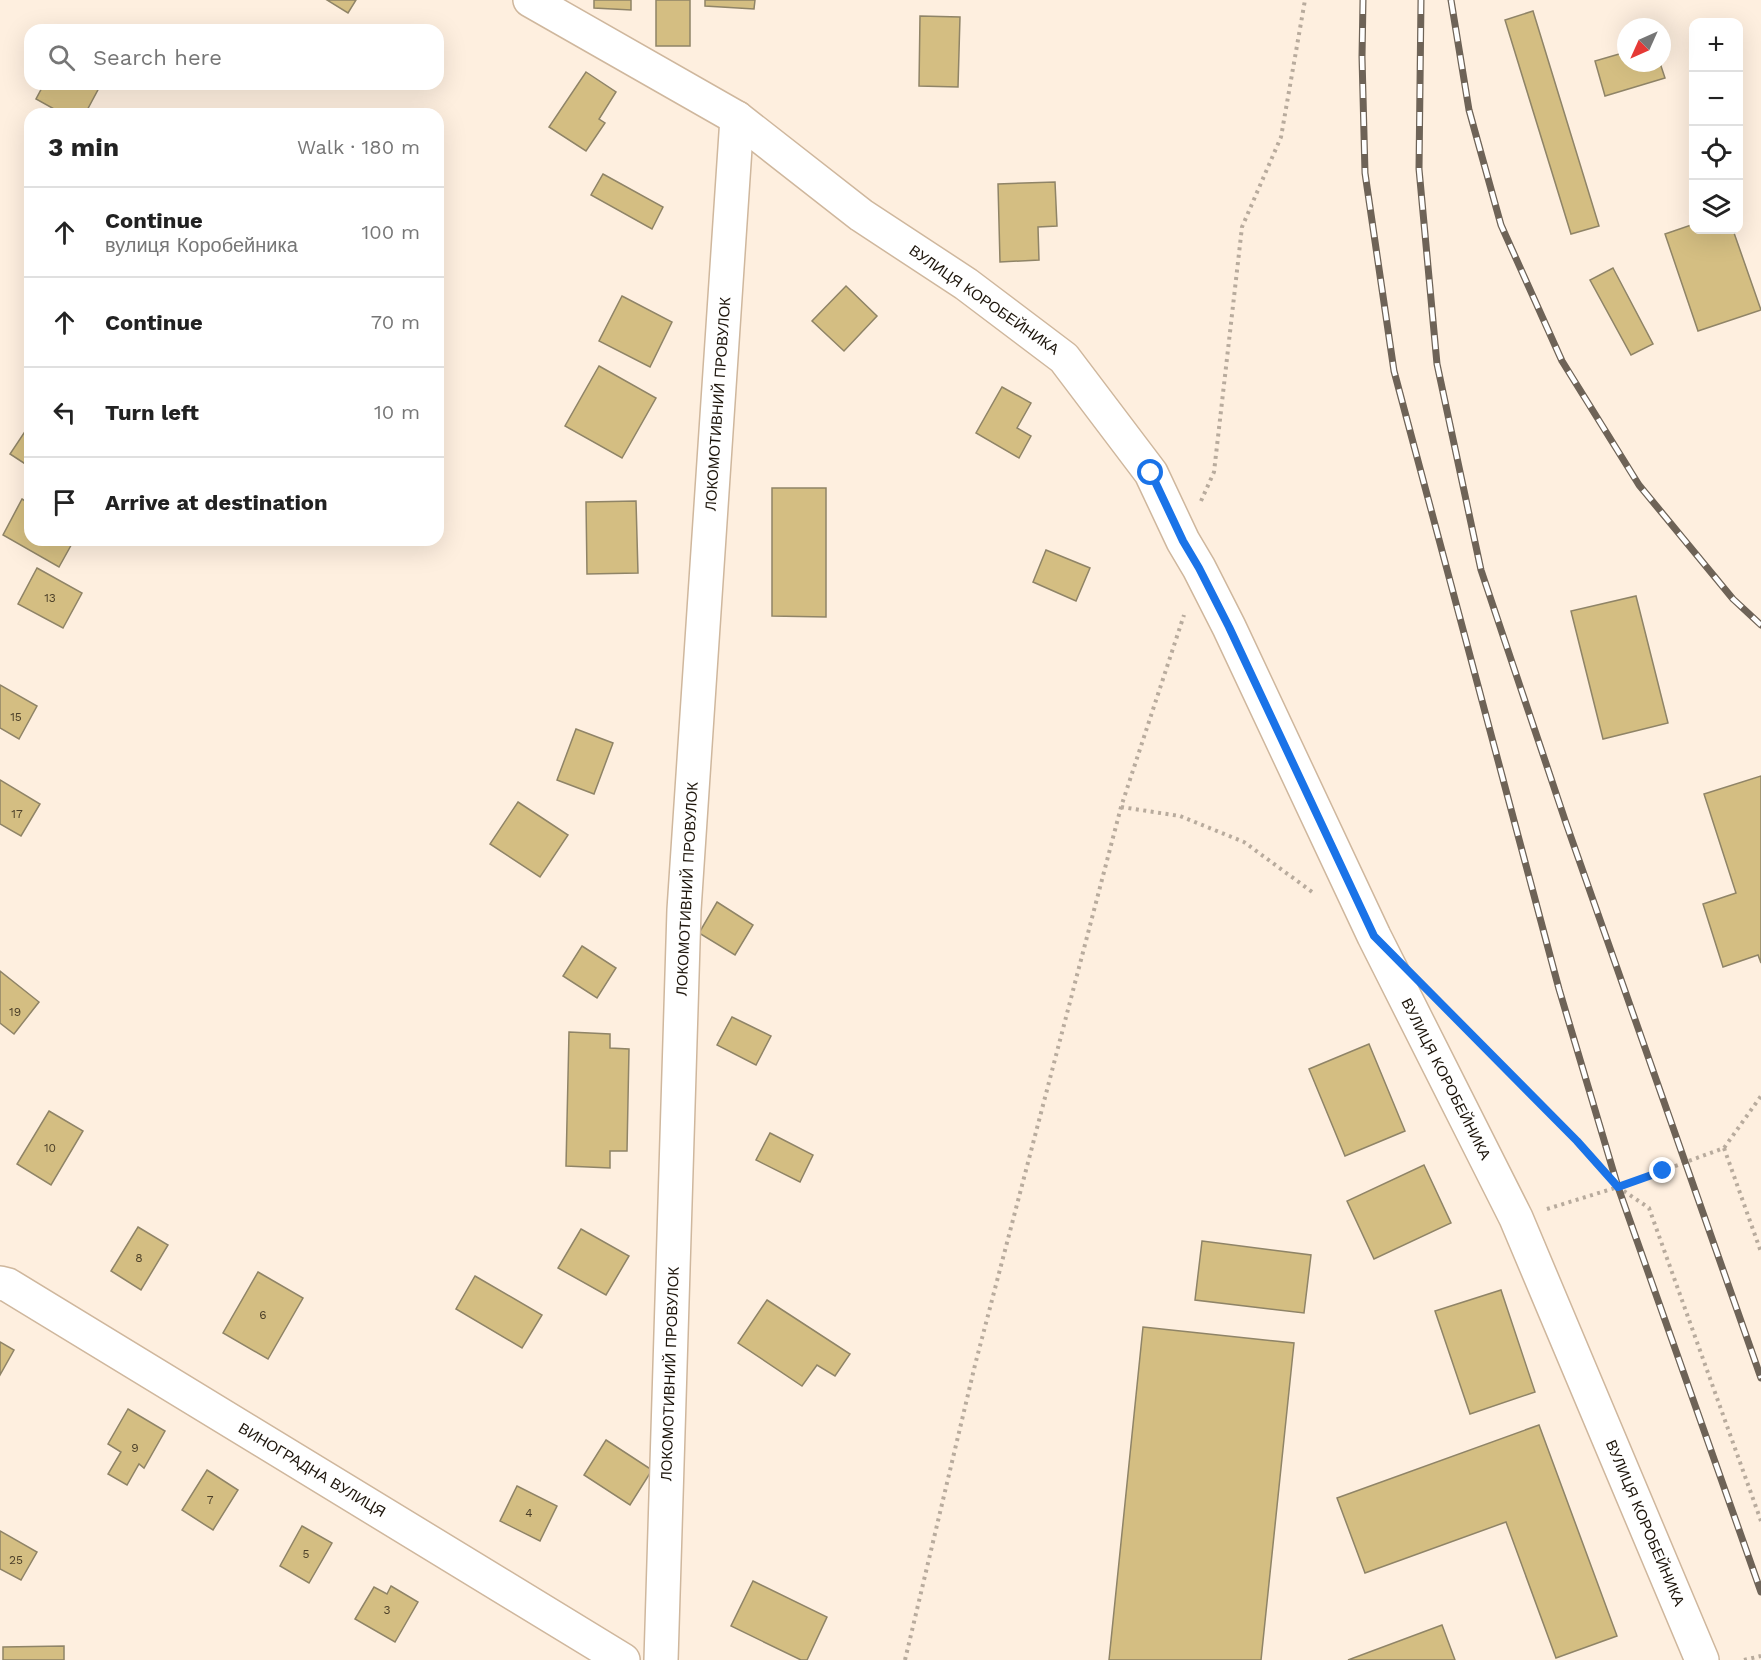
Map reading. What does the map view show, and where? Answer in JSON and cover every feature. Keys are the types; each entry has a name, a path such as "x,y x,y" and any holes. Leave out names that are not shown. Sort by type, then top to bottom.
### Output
{"street":[{"name":"ВУЛИЦЯ КОРОБЕЙНИКА","path":"530,0 737,118 861,215 966,284 1064,358 1151,473 1374,936 1516,1218 1702,1660"},
{"name":"ЛОКОМОТИВНИЙ ПРОВУЛОК","path":"661,1660 684,910 737,118"},
{"name":"ВИНОГРАДНА ВУЛИЦЯ","path":"0,1283 18,1291 623,1660"}],"path":[{"path":"905,1660 975,1365 1121,807 1214,471 1242,227 1281,137 1305,0"},
{"path":"1121,807 1180,816 1244,842 1318,896"},
{"path":"1447,1008 1577,1141 1618,1187 1649,1208 1761,1521"},
{"path":"1516,1218 1618,1187 1724,1148 1761,1096"},
{"path":"1724,1148 1761,1252"},
{"path":"1744,1660 1761,1656"}],"building":[{"path":"327,0 356,0 348,13"},
{"path":"594,0 631,0 631,10 594,8"},
{"path":"656,0 690,0 690,46 656,46"},
{"path":"705,0 755,0 754,9 705,6"},
{"path":"1533,11 1599,226 1571,234 1505,20"},
{"path":"920,16 960,17 958,87 919,86"},
{"path":"1617,55 1617,72 1663,72 1665,78 1605,96 1595,61"},
{"path":"586,72 616,92 599,119 605,123 586,151 549,127"},
{"path":"41,90 98,90 88,108 52,108 36,99"},
{"path":"603,174 663,207 652,229 591,195"},
{"path":"1055,182 1057,226 1038,227 1039,260 1000,262 998,184"},
{"path":"1689,226 1689,234 1734,234 1761,310 1698,331 1665,234"},
{"path":"1613,268 1653,344 1631,355 1590,280"},
{"path":"846,286 877,316 844,351 812,321"},
{"path":"622,296 672,322 650,367 599,341"},
{"path":"599,366 656,398 622,458 565,426"},
{"path":"1002,387 1031,403 1017,428 1031,436 1019,458 976,433"},
{"path":"24,433 24,463 10,454"},
{"path":"772,488 826,488 826,617 772,616"},
{"path":"22,499 24,500 24,546 71,546 59,567 3,535"},
{"path":"636,501 638,573 587,574 586,502"},
{"path":"1046,550 1090,568 1076,601 1033,582"},
{"path":"37,568 82,593 63,628 18,604"},
{"path":"1636,596 1668,723 1603,739 1571,611"},
{"path":"0,685 37,706 19,739 0,728"},
{"path":"576,729 613,743 594,794 557,780"},
{"path":"1761,776 1761,963 1758,955 1723,967 1703,904 1736,893 1704,794"},
{"path":"0,780 40,804 21,836 0,824"},
{"path":"518,802 568,835 540,877 490,844"},
{"path":"717,902 753,925 735,955 699,933"},
{"path":"582,946 616,968 597,998 563,976"},
{"path":"0,971 39,1002 14,1034 0,1023"},
{"path":"732,1017 771,1036 756,1065 717,1045"},
{"path":"569,1032 610,1034 610,1048 629,1049 627,1151 610,1151 610,1168 566,1166"},
{"path":"1369,1044 1405,1131 1345,1156 1309,1069"},
{"path":"49,1111 83,1131 51,1185 17,1164"},
{"path":"770,1133 813,1155 800,1182 756,1160"},
{"path":"1424,1165 1451,1223 1374,1259 1347,1201"},
{"path":"138,1227 168,1245 141,1290 111,1271"},
{"path":"581,1229 629,1256 606,1295 558,1268"},
{"path":"1202,1241 1311,1255 1304,1313 1195,1300"},
{"path":"258,1272 303,1298 268,1359 223,1333"},
{"path":"475,1276 542,1315 522,1348 456,1309"},
{"path":"1501,1290 1535,1392 1470,1414 1435,1311"},
{"path":"767,1300 850,1354 835,1376 817,1365 802,1386 738,1343"},
{"path":"1143,1327 1294,1343 1261,1660 1109,1660"},
{"path":"0,1342 14,1350 0,1375"},
{"path":"128,1409 165,1431 144,1468 139,1464 127,1485 108,1474 121,1452 108,1444"},
{"path":"1539,1425 1617,1636 1556,1658 1506,1522 1365,1573 1337,1498"},
{"path":"606,1440 652,1470 630,1505 584,1475"},
{"path":"207,1470 238,1490 213,1530 182,1510"},
{"path":"517,1486 557,1506 540,1541 500,1521"},
{"path":"302,1526 332,1543 309,1583 280,1566"},
{"path":"0,1531 37,1552 21,1580 0,1569"},
{"path":"753,1581 827,1617 807,1660 801,1660 731,1626"},
{"path":"391,1586 418,1602 395,1642 355,1619 374,1587 387,1594"},
{"path":"1442,1625 1455,1660 1348,1660"},
{"path":"64,1646 64,1660 3,1660 3,1647"}],"railway":[{"path":"1363,0 1365,173 1394,371 1559,989 1618,1187 1761,1592"},
{"path":"1421,0 1419,169 1437,364 1481,570 1566,823 1761,1378"},
{"path":"1451,0 1469,110 1501,225 1562,361 1639,485 1733,599 1761,625"}],"route":[{"path":"1151,473 1183,541 1229,627 1374,936 1577,1141 1618,1187 1663,1171"}]}
